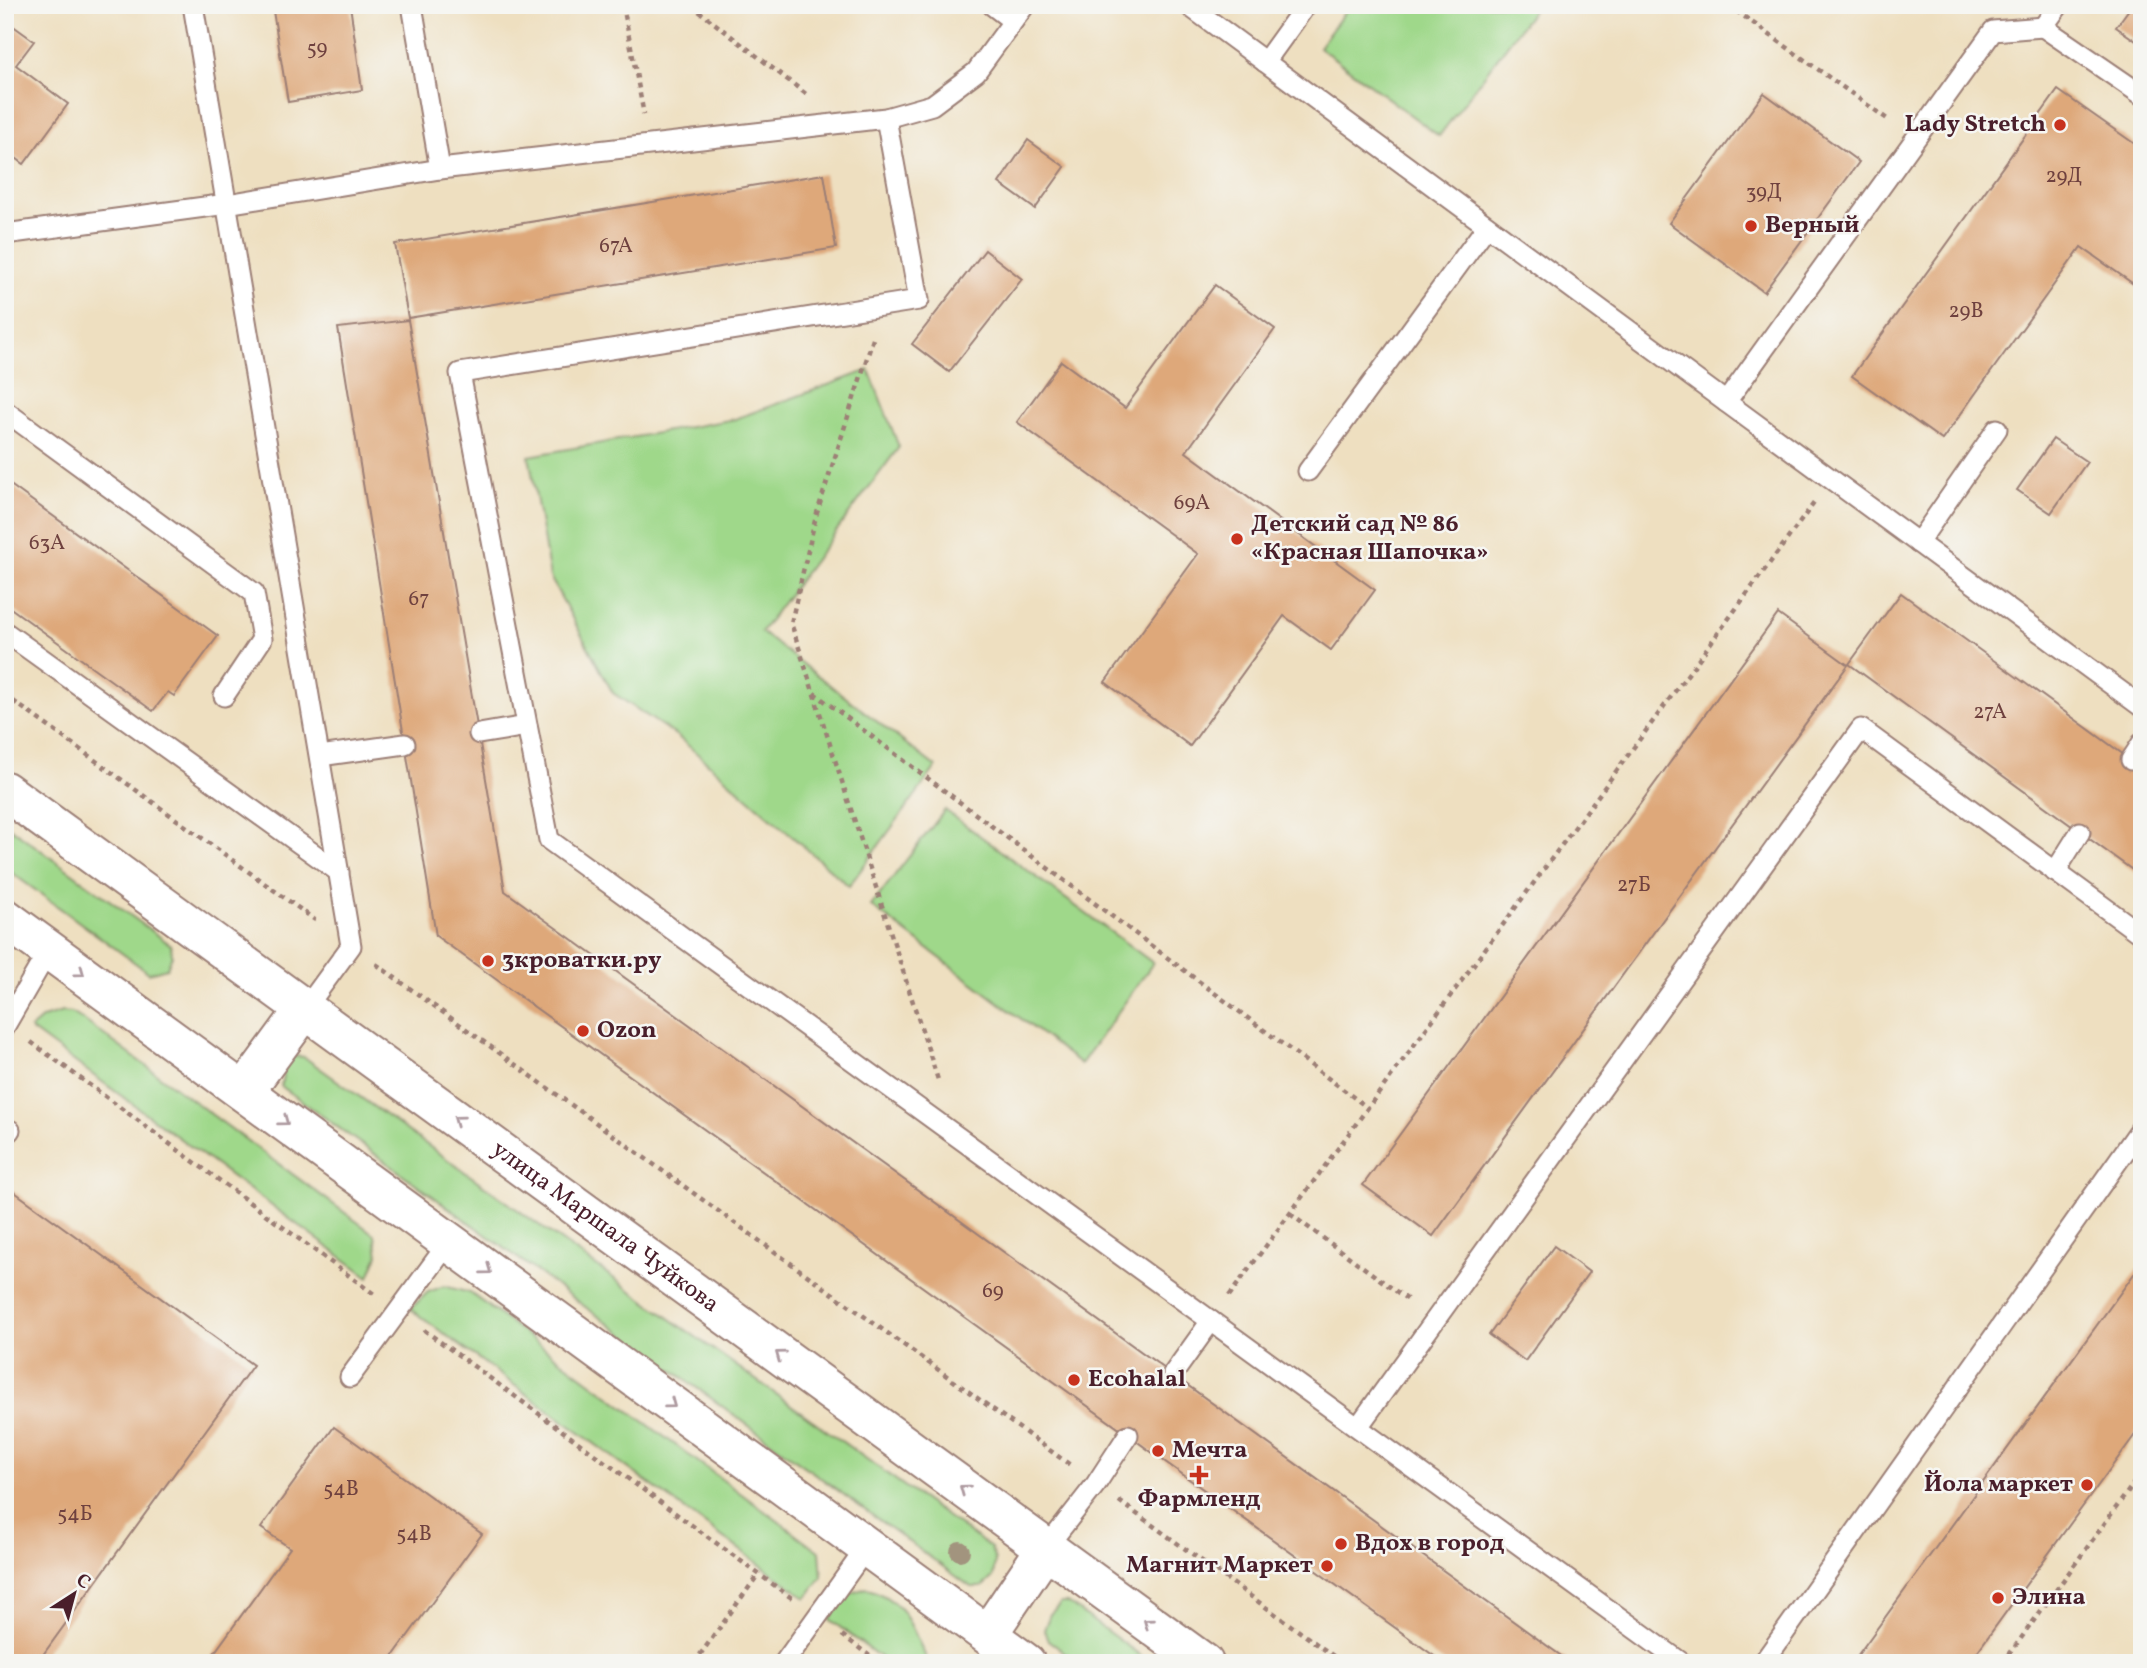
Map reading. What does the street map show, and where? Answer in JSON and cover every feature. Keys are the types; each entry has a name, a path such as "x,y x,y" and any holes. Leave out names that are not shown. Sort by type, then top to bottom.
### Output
{"main road":[{"name":"улица Маршала Чуйкова","path":"5,791 1204,1663"},
{"path":"5,918 1026,1663"},
{"path":"244,1092 305,1009"},
{"path":"988,1634 1046,1549"}],"lane":[{"path":"193,5 351,946 305,1009"},
{"path":"412,5 440,169"},
{"path":"5,234 227,204 440,169 886,118 932,105 976,72 1019,13 992,5"},
{"path":"1188,5 2142,707"},
{"path":"1265,62 1306,5"},
{"path":"2043,27 2059,5"},
{"path":"1726,402 1993,31 2043,27 2142,94"},
{"path":"886,118 919,300 460,373 549,839 1682,1663"},
{"path":"1308,471 1487,226"},
{"path":"5,411 254,593 262,639 224,696"},
{"path":"1918,542 1997,429"},
{"path":"5,632 339,872"},
{"path":"479,734 527,726"},
{"path":"1358,1427 1861,729 2142,935"},
{"path":"320,756 405,744"},
{"path":"2055,872 2080,832"},
{"path":"6,1025 49,950"},
{"path":"1763,1663 2142,1126"},
{"path":"350,1377 449,1242"},
{"path":"1173,1374 1211,1321"},
{"path":"1046,1549 1096,1484 1128,1435"},
{"path":"784,1663 815,1616 867,1547"}],"path":[{"path":"624,5 649,145"},
{"path":"691,5 843,123"},
{"path":"1728,5 1915,139"},
{"path":"885,305 816,516 791,623 956,1136"},
{"path":"1211,1321 1831,480"},
{"path":"814,692 1368,1108"},
{"path":"5,695 1343,1663"},
{"path":"6,1025 879,1663"},
{"path":"1290,1214 1436,1319"},
{"path":"2003,1663 2142,1472"},
{"path":"694,1663 758,1574"}],"green space":[{"path":"1350,5 1537,5 1439,136 1319,47"},
{"path":"869,370 899,447 761,632 936,767 849,886 677,736 613,693 550,577 529,456 735,419"},
{"path":"945,810 1153,963 1081,1064 871,906"},
{"path":"5,824 171,945 172,955 167,968 149,973 5,868"},
{"path":"62,1012 72,1013 85,1021 375,1235 378,1255 369,1277 30,1029 43,1018"},
{"path":"295,1056 304,1057 991,1548 995,1561 993,1577 982,1587 971,1587 281,1086 285,1064"},
{"path":"444,1286 470,1293 820,1552 822,1577 806,1598 410,1309 428,1292"},
{"path":"866,1588 900,1608 929,1663 888,1663 829,1619 849,1594"},
{"path":"1061,1603 1068,1603 1151,1663 1079,1663 1048,1640 1044,1630 1050,1614"}],"building":[{"path":"272,5 350,5 362,90 288,102"},
{"path":"2132,5 2142,5 2142,45 2116,27"},
{"path":"5,20 34,41 16,65 68,104 24,164 5,150"},
{"path":"2058,90 2142,149 2142,162 2137,168 2142,171 2142,290 2081,247 1942,440 1852,376"},
{"path":"1764,93 1859,162 1764,292 1669,223"},
{"path":"1028,140 1065,167 1035,209 999,183"},
{"path":"824,174 836,248 408,318 395,244"},
{"path":"985,250 1022,279 949,372 912,344"},
{"path":"1215,285 1275,329 1186,452 1375,590 1331,650 1284,616 1190,746 1105,682 1198,554 1017,422 1061,361 1125,408"},
{"path":"408,320 505,891 1571,1663 1444,1663 436,936 338,328"},
{"path":"2053,439 2087,462 2051,513 2017,490"},
{"path":"5,481 218,636 174,696 168,692 153,711 5,604"},
{"path":"1901,593 2142,768 2142,877 1849,664"},
{"path":"1778,614 1848,665 1433,1236 1363,1185"},
{"path":"5,1185 253,1365 37,1663 5,1663"},
{"path":"1554,1246 1589,1272 1525,1361 1489,1335"},
{"path":"2142,1263 2142,1425 1969,1663 1852,1663"},
{"path":"334,1427 482,1534 388,1663 207,1663 290,1548 261,1528"}],"place":[{"name":"Lady Stretch","path":"2060,125"},
{"name":"Верный","path":"1751,226"},
{"name":"Детский сад № 86 «Красная Шапочка»","path":"1237,539"},
{"name":"3кроватки.ру","path":"488,961"},
{"name":"Ozon","path":"583,1031"},
{"name":"Ecohalal","path":"1074,1380"},
{"name":"Мечта","path":"1158,1451"},
{"name":"Фармленд","path":"1199,1475"},
{"name":"Йола маркет","path":"2087,1485"},
{"name":"Вдох в город","path":"1341,1544"},
{"name":"Магнит Маркет","path":"1327,1566"},
{"name":"Элина","path":"1998,1598"}]}
